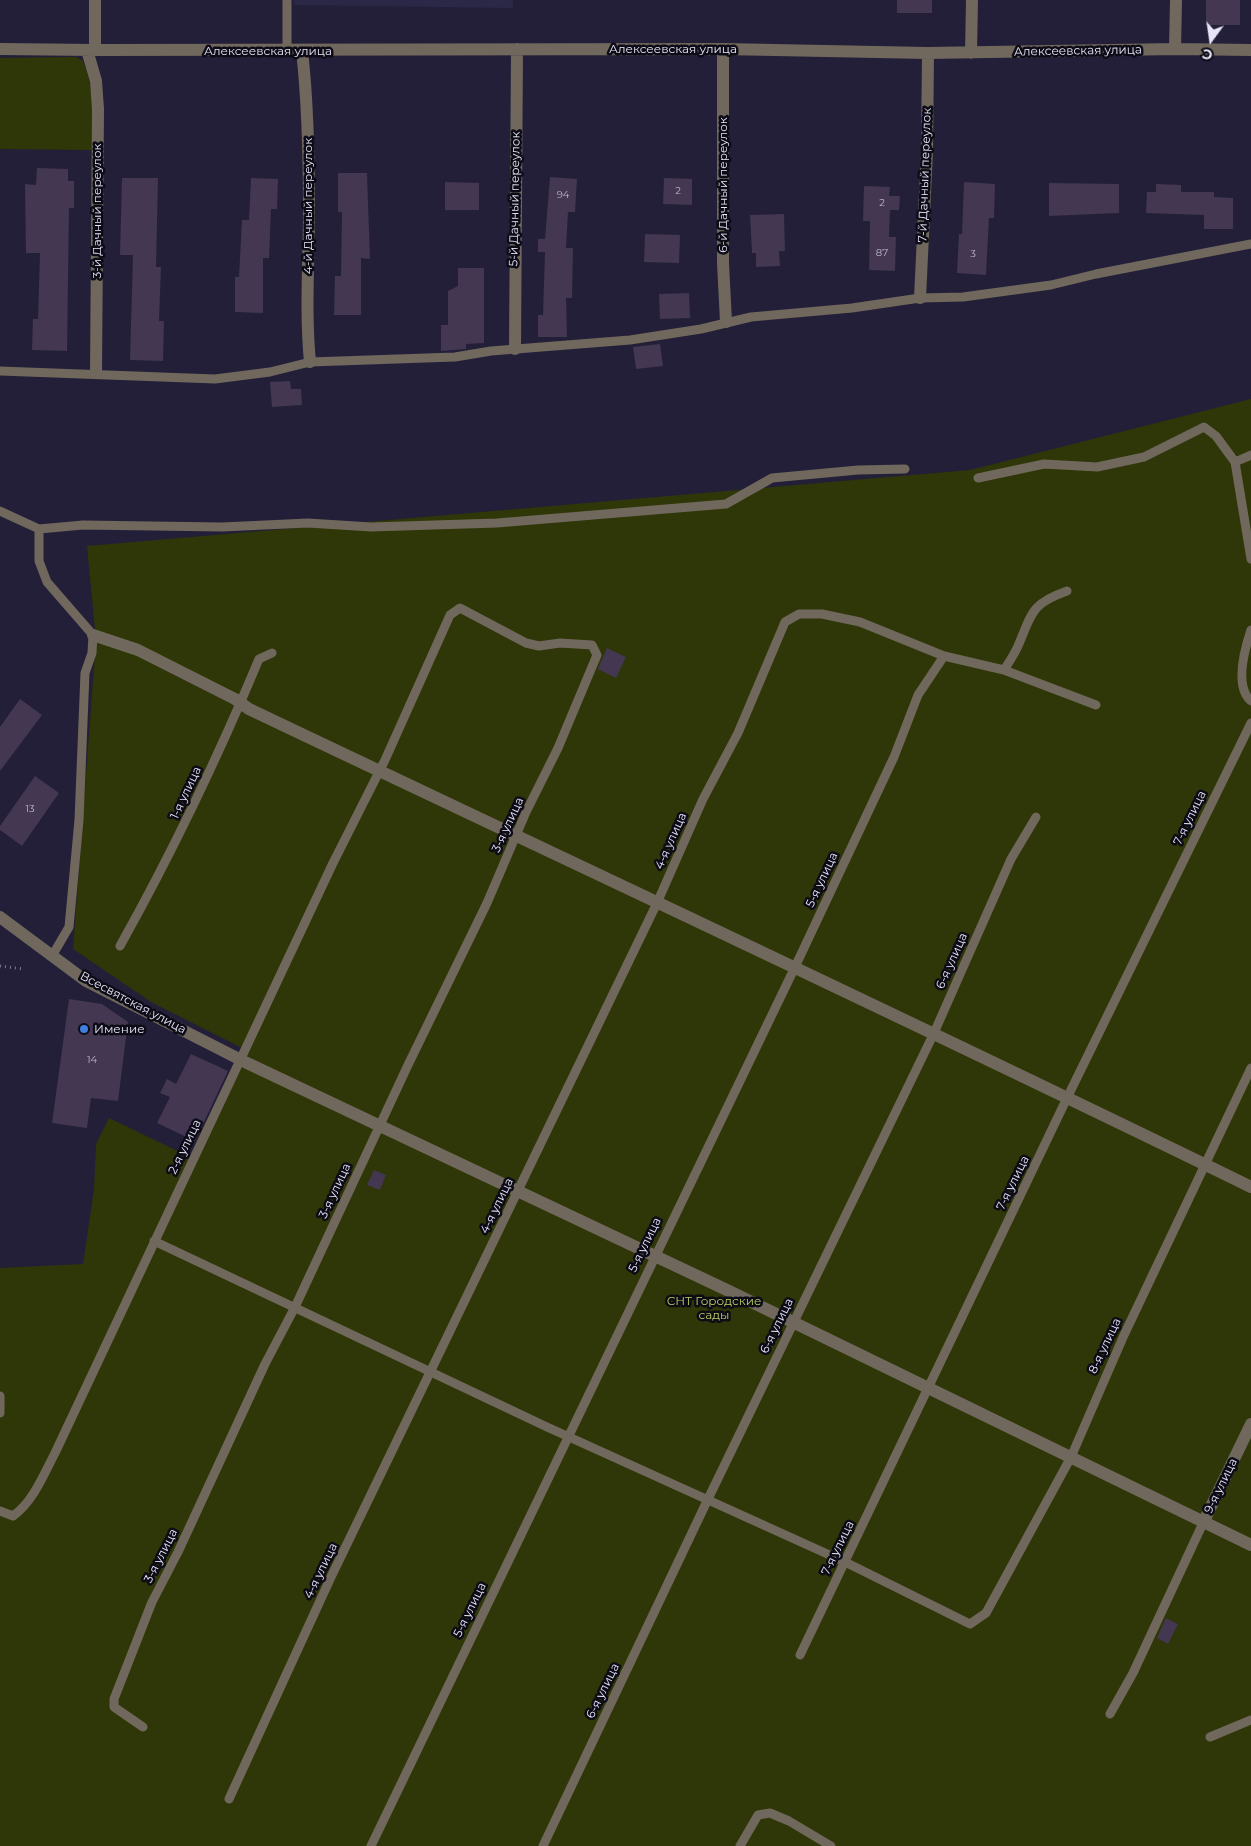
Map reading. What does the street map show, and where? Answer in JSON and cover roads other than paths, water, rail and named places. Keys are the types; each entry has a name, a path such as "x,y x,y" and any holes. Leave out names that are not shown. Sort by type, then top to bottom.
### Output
{"street":[{"name":"3-й Дачный переулок","path":"95,0 91,50 98,109 96,373"},
{"path":"971,52 972,0"},
{"path":"1175,48 1176,0"},
{"name":"Алексеевская улица","path":"0,48 287,51 723,49 928,53 1175,48 1251,50"},
{"name":"5-й Дачный переулок","path":"515,349 517,49"},
{"name":"6-й Дачный переулок","path":"723,49 722,217 726,322"},
{"name":"4-й Дачный переулок","path":"302,51 308,104 307,330 310,362"},
{"name":"7-й Дачный переулок","path":"920,298 927,151 928,53"},
{"path":"93,635 138,650 241,703 249,709 934,1033 1251,1186"},
{"name":"Всесвятская улица","path":"0,918 86,980 244,1062 793,1322 1251,1545"},
{"name":"9-я улица","path":"1204,1521 1251,1424"}],"lane":[{"path":"287,0 287,51"},
{"path":"0,371 96,373 138,377 215,379 270,372 310,362 454,357 515,349 630,340 702,329 726,322 920,298 963,298 1051,285 1251,244"},
{"path":"978,478 1044,464 1097,467 1144,457 1204,427 1216,436 1235,462 1251,560"},
{"path":"1235,462 1251,455"},
{"path":"0,511 39,529 91,525 222,527 308,523 390,527 497,523 726,504 772,478 858,470 905,469"},
{"path":"39,529 39,561 47,582 93,635 92,653 85,673 79,820 69,927 52,956"},
{"path":"1004,670 1018,646 1024,626 1035,609 1051,596 1067,591"},
{"name":"2-я улица","path":"0,1511 12,1516 20,1510 38,1485 154,1241 244,1062 333,863 414,698 450,616 460,608 526,643 539,646 560,643 592,645 597,654"},
{"name":"4-я улица","path":"229,1799 323,1595 658,902 703,799 738,732 785,622 799,614 822,614 860,622 944,656"},
{"path":"1251,630 1246,648 1242,682 1246,697 1251,701"},
{"name":"1-я улица","path":"120,946 162,872 241,703 259,659 272,653"},
{"name":"3-я улица","path":"143,1727 114,1707 119,1680 152,1602 182,1544 265,1364 295,1307 379,1125 487,903 515,836 558,748 597,654"},
{"path":"944,656 1004,670 1096,705"},
{"name":"5-я улица","path":"371,1846 567,1436 795,967 894,757 918,695 944,656"},
{"name":"7-я улица","path":"800,1655 1067,1098 1251,723"},
{"name":"6-я улица","path":"543,1846 793,1322 934,1033 1011,859 1036,817"},
{"name":"8-я улица","path":"845,1562 970,1624 986,1613 1071,1457 1124,1334 1251,1068"},
{"path":"154,1241 567,1436 845,1562"},
{"path":"0,1396 0,1413"},
{"path":"1110,1714 1132,1673 1204,1521"},
{"path":"1210,1737 1251,1720"},
{"path":"740,1846 758,1815 770,1814 802,1828 831,1846"}],"place":[{"name":"Имение","path":"84,1029"}],"park label":[{"name":"СНТ Городские сады","path":"714,1308"}]}
